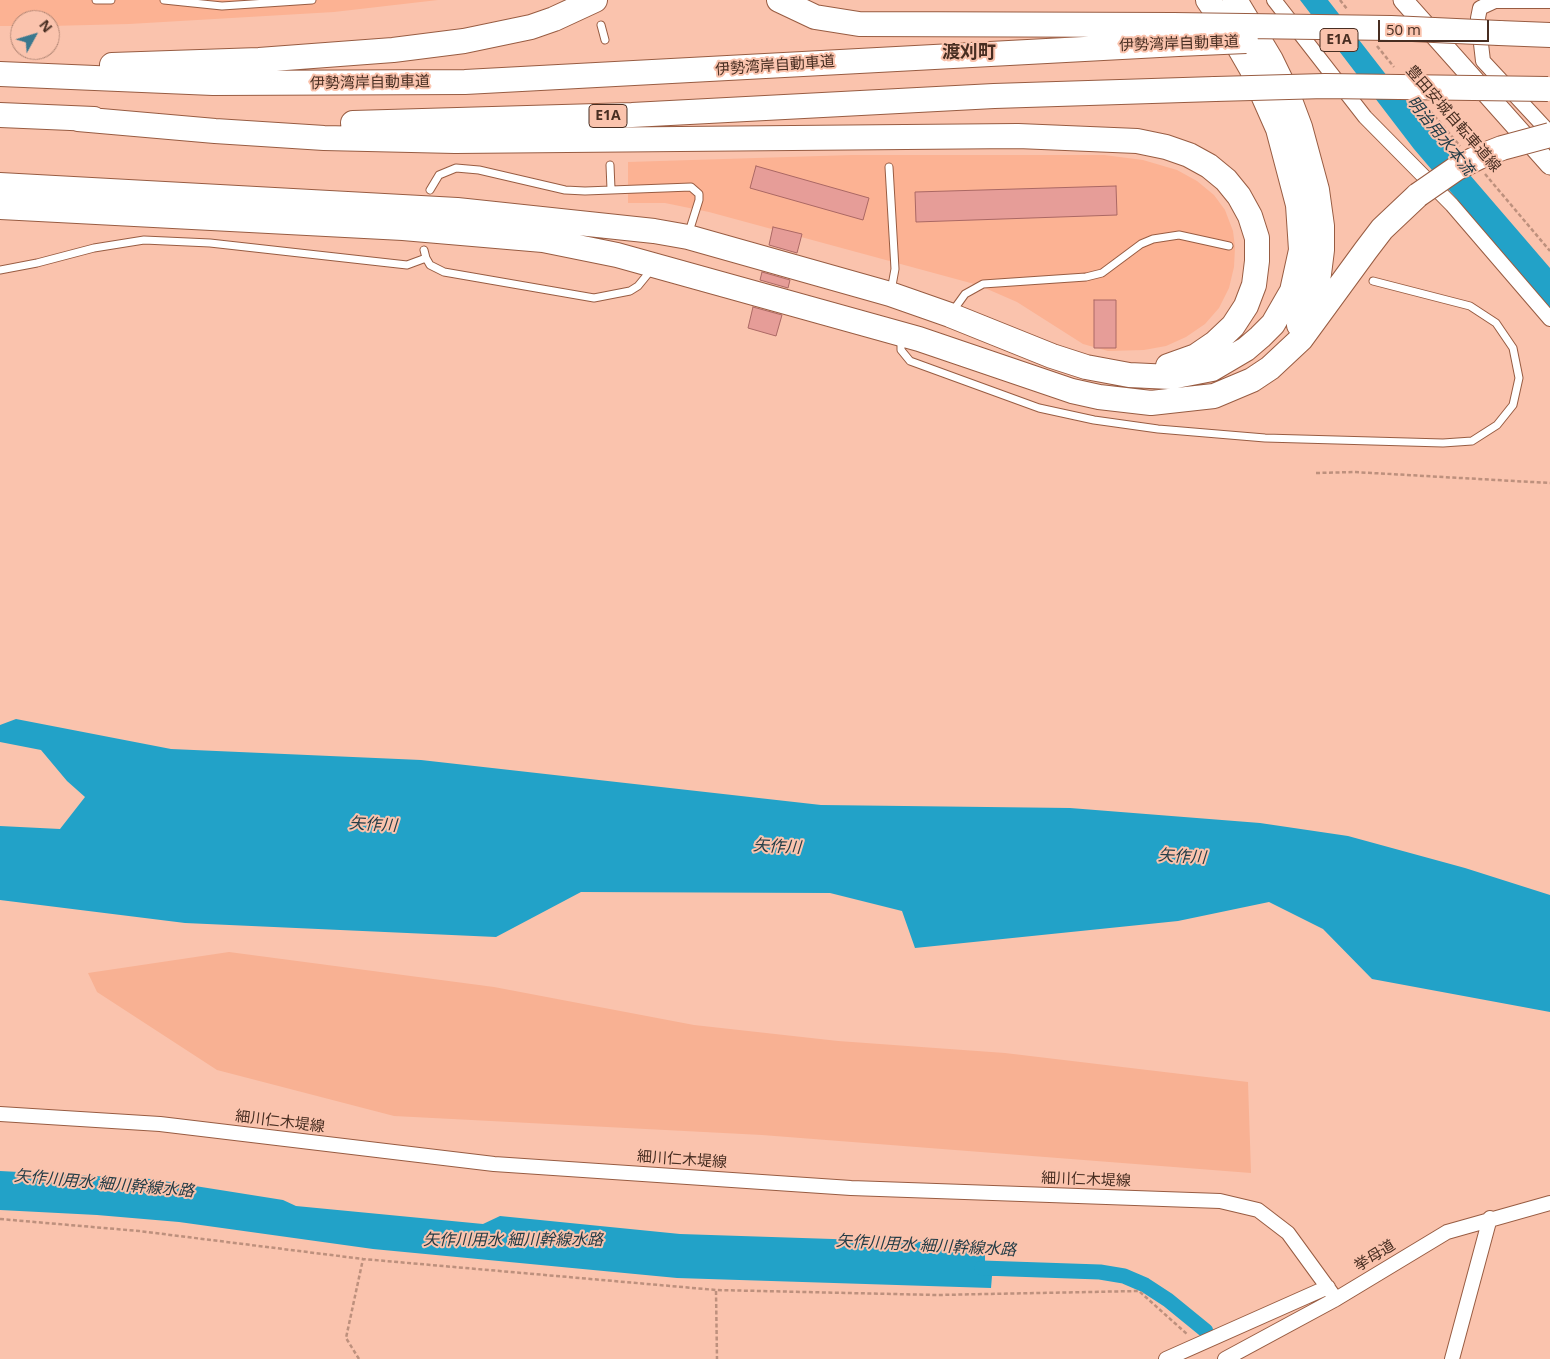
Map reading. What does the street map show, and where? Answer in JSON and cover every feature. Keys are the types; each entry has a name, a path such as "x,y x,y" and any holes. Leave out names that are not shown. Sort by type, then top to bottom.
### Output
{"highway":[{"path":"0,70 259,60 393,50 502,35 554,20 595,0"},
{"path":"779,0 815,17 859,24 1175,34 1391,28 1550,42"},
{"path":"0,185 457,210 603,225 688,238 890,294 950,315 1052,356 1086,367 1150,378 1171,377 1212,368 1246,349 1260,337 1273,324 1292,292 1301,250 1301,227 1287,155 1278,129 1251,68 1232,35 1208,0"},
{"path":"1174,401 1212,391 1233,383 1266,362 1291,336 1306,313 1314,294 1319,274 1322,226 1315,182 1300,127 1271,60 1235,0"},
{"name":"伊勢湾岸自動車道","path":"0,74 213,83 465,82 1175,34"},
{"path":"1500,37 1550,35"},
{"name":"E1A","path":"0,115 233,123 456,121 632,115 1034,94 1215,88 1434,86 1549,89"},
{"path":"78,119 314,137 455,141 1027,136 1137,141 1189,155 1209,166 1226,180 1239,196 1250,216 1257,238 1257,260 1254,285 1246,306 1233,326 1215,343 1196,356 1176,365 1128,369 1086,367"},
{"path":"0,207 497,235 583,247 902,334 1090,395 1151,403 1214,396 1252,380 1287,355 1316,321 1382,229 1418,195 1457,168 1479,157 1550,134"}],"street":[{"path":"1274,0 1365,117 1452,205 1550,319"},
{"path":"1404,0 1550,165"},
{"path":"1550,1 1495,1 1480,8 1478,18 1483,61 1550,134"},
{"name":"細川仁木堤線","path":"0,1114 160,1124 494,1164 851,1188 1220,1201 1258,1210 1288,1233 1336,1299"},
{"name":"挙母道","path":"1225,1359 1336,1299 1447,1232 1490,1218 1550,1203"},
{"path":"1452,1359 1490,1218"},
{"path":"1166,1359 1328,1287"}],"lane":[{"path":"96,0 111,0"},
{"path":"164,0 222,6 312,0"},
{"path":"600,25 605,40"},
{"path":"610,165 611,189"},
{"path":"889,167 895,269 890,294"},
{"path":"430,190 439,175 456,168 479,170 565,190 686,186 696,189 699,200 688,238"},
{"path":"950,315 965,294 984,284 1086,277 1102,273 1141,244 1153,239 1179,235 1229,246"},
{"path":"0,270 47,261 94,248 144,240 210,243 407,264 426,258"},
{"path":"424,250 426,258 436,269 444,272 594,298 630,291 638,286 647,275 650,265"},
{"path":"902,334 901,350 904,356 920,366 1039,408 1094,420 1158,429 1265,438 1443,443 1472,440 1497,426 1513,405 1519,378 1514,348 1496,323 1470,306 1373,281"}],"path":[{"path":"1340,0 1352,15"},
{"name":"豊田安城自転車道線","path":"1376,46 1395,68"},
{"name":"豊田安城自転車道線","path":"1425,106 1461,147"},
{"name":"豊田安城自転車道線","path":"1480,167 1550,251"},
{"path":"1316,473 1354,472 1550,483"},
{"path":"0,1219 139,1231 363,1259 716,1290 937,1295 1139,1291 1198,1344"},
{"path":"359,1359 346,1338 363,1259"},
{"path":"716,1290 717,1359"}],"shaded area":[{"path":"0,0 438,0 334,12 129,24 60,26 60,10 10,10 10,26 0,26"},
{"path":"852,155 1104,155 1143,160 1177,170 1197,181 1214,195 1225,210 1233,231 1235,247 1234,267 1229,288 1219,308 1205,324 1186,337 1166,346 1144,350 1108,351 1083,344 1017,302 978,285 709,212 665,203 628,203 628,162"},
{"path":"229,952 494,987 694,1025 838,1041 1005,1053 1248,1082 1251,1173 762,1135 394,1116 217,1070 97,992 88,973"}],"water":[{"name":"明治用水本流","path":"1300,0 1328,0 1408,103 1550,268 1550,308 1414,149"},
{"name":"矢作川","path":"16,719 171,749 421,760 821,805 1070,808 1260,823 1348,836 1465,868 1550,895 1550,1012 1372,979 1323,929 1269,902 1178,921 915,948 902,911 830,893 581,892 496,937 185,923 0,900 0,826 60,829 85,797 67,781 41,750 0,742 0,725"},
{"name":"矢作川用水 細川幹線水路","path":"0,1171 151,1179 283,1200 296,1206 483,1224 500,1216 680,1234 985,1244 985,1262 1002,1262 1001,1275 992,1276 991,1288 677,1278 373,1249 179,1222 0,1210"}],"building":[{"path":"756,166 869,198 863,220 750,188"},
{"path":"1116,186 1117,215 916,222 915,192"},
{"path":"773,227 802,234 797,253 769,245"},
{"path":"762,272 790,280 788,288 760,280"},
{"path":"1094,300 1116,300 1116,348 1094,348"},
{"path":"753,307 782,315 776,336 748,328"}],"waterway":[{"name":"矢作川用水 細川幹線水路","path":"982,1268 1100,1272 1124,1276 1145,1285 1168,1300 1206,1331"}],"district":[{"name":"渡刈町","path":"969,53"}]}
